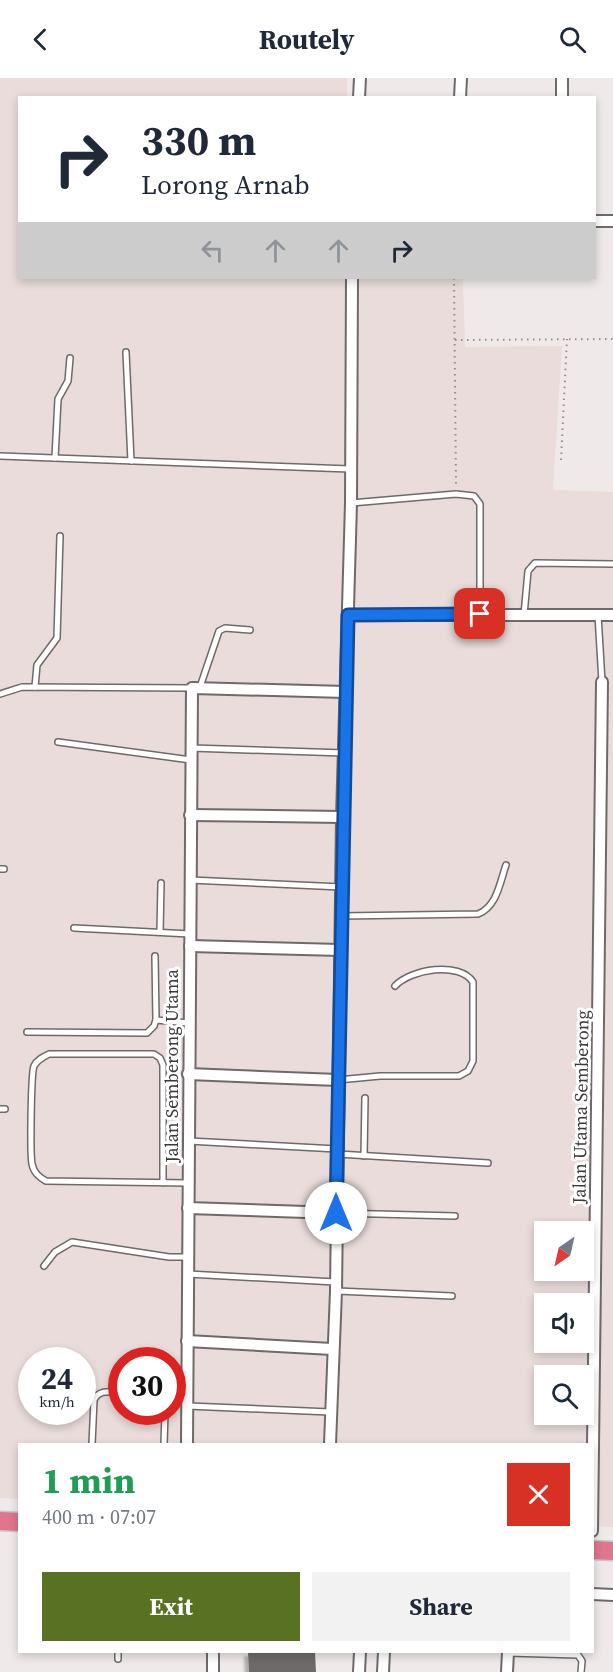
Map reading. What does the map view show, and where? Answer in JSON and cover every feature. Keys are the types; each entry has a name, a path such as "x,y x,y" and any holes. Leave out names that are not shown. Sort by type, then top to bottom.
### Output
{"highway":[{"path":"0,1521 18,1522"},
{"path":"594,1550 613,1551"}],"street":[{"path":"359,96 360,78"},
{"path":"460,96 461,78"},
{"path":"561,96 562,78"},
{"path":"596,220 613,221"},
{"path":"330,1443 335,1286 342,817 351,503 352,279"},
{"path":"348,615 613,615"},
{"name":"Jalan Utama Semberong","path":"593,1443 602,682"},
{"path":"196,688 346,692"},
{"name":"Jalan Semberong Utama","path":"187,1443 190,815 191,748 196,688"},
{"path":"190,815 342,817"},
{"path":"190,946 340,950"},
{"path":"188,1074 338,1080"},
{"path":"188,1208 336,1213"},
{"path":"187,1341 332,1348"},
{"path":"594,1594 613,1595"},
{"path":"213,1653 213,1672"},
{"path":"359,1672 360,1653"},
{"path":"383,1672 384,1653"},
{"path":"507,1672 508,1653"}],"lane":[{"path":"126,352 131,461"},
{"path":"55,458 58,399 68,381 70,358"},
{"path":"0,456 350,468"},
{"path":"351,503 456,494 474,496 480,504 480,614"},
{"path":"35,687 38,666 57,638 60,536"},
{"path":"524,615 528,572 534,563 613,564"},
{"path":"598,615 602,682"},
{"path":"0,694 22,687 196,688 219,631 225,628 250,630"},
{"path":"58,742 191,760"},
{"path":"191,748 345,753"},
{"path":"341,916 478,914 486,911 492,904 506,864"},
{"path":"190,880 341,887"},
{"path":"160,932 161,883"},
{"path":"74,928 190,934"},
{"path":"27,1032 147,1033 156,1020 155,956"},
{"path":"338,1080 380,1076 459,1076 468,1071 473,1061 473,982 468,975 458,970 417,973 403,977 395,986"},
{"path":"156,1020 189,1023"},
{"path":"163,1183 163,1065 160,1058 154,1054 49,1054 39,1059 34,1067 32,1112 32,1163 36,1176 46,1181 188,1184"},
{"path":"364,1156 365,1098"},
{"path":"188,1141 364,1156 488,1163"},
{"path":"336,1213 455,1216"},
{"path":"44,1266 55,1252 72,1242 169,1257 188,1257"},
{"path":"188,1274 452,1296"},
{"path":"92,1443 96,1395 108,1392"},
{"path":"187,1406 330,1412"},
{"path":"164,1443 165,1425"},
{"path":"118,1653 118,1659"},
{"path":"531,1653 578,1655 582,1661 581,1672"}],"path":[{"path":"454,279 456,494"},
{"path":"561,460 567,339"},
{"path":"455,340 613,339"}],"shaded area":[{"path":"0,78 347,78 347,96 18,96 18,279 463,279 465,347 562,346 553,490 613,492 613,1527 594,1526 594,1443 18,1443 18,1499 0,1498"}],"building":[{"path":"248,1653 315,1653 316,1672 249,1672"}],"route":[{"path":"336,1213 342,817 348,615 480,614"}]}
